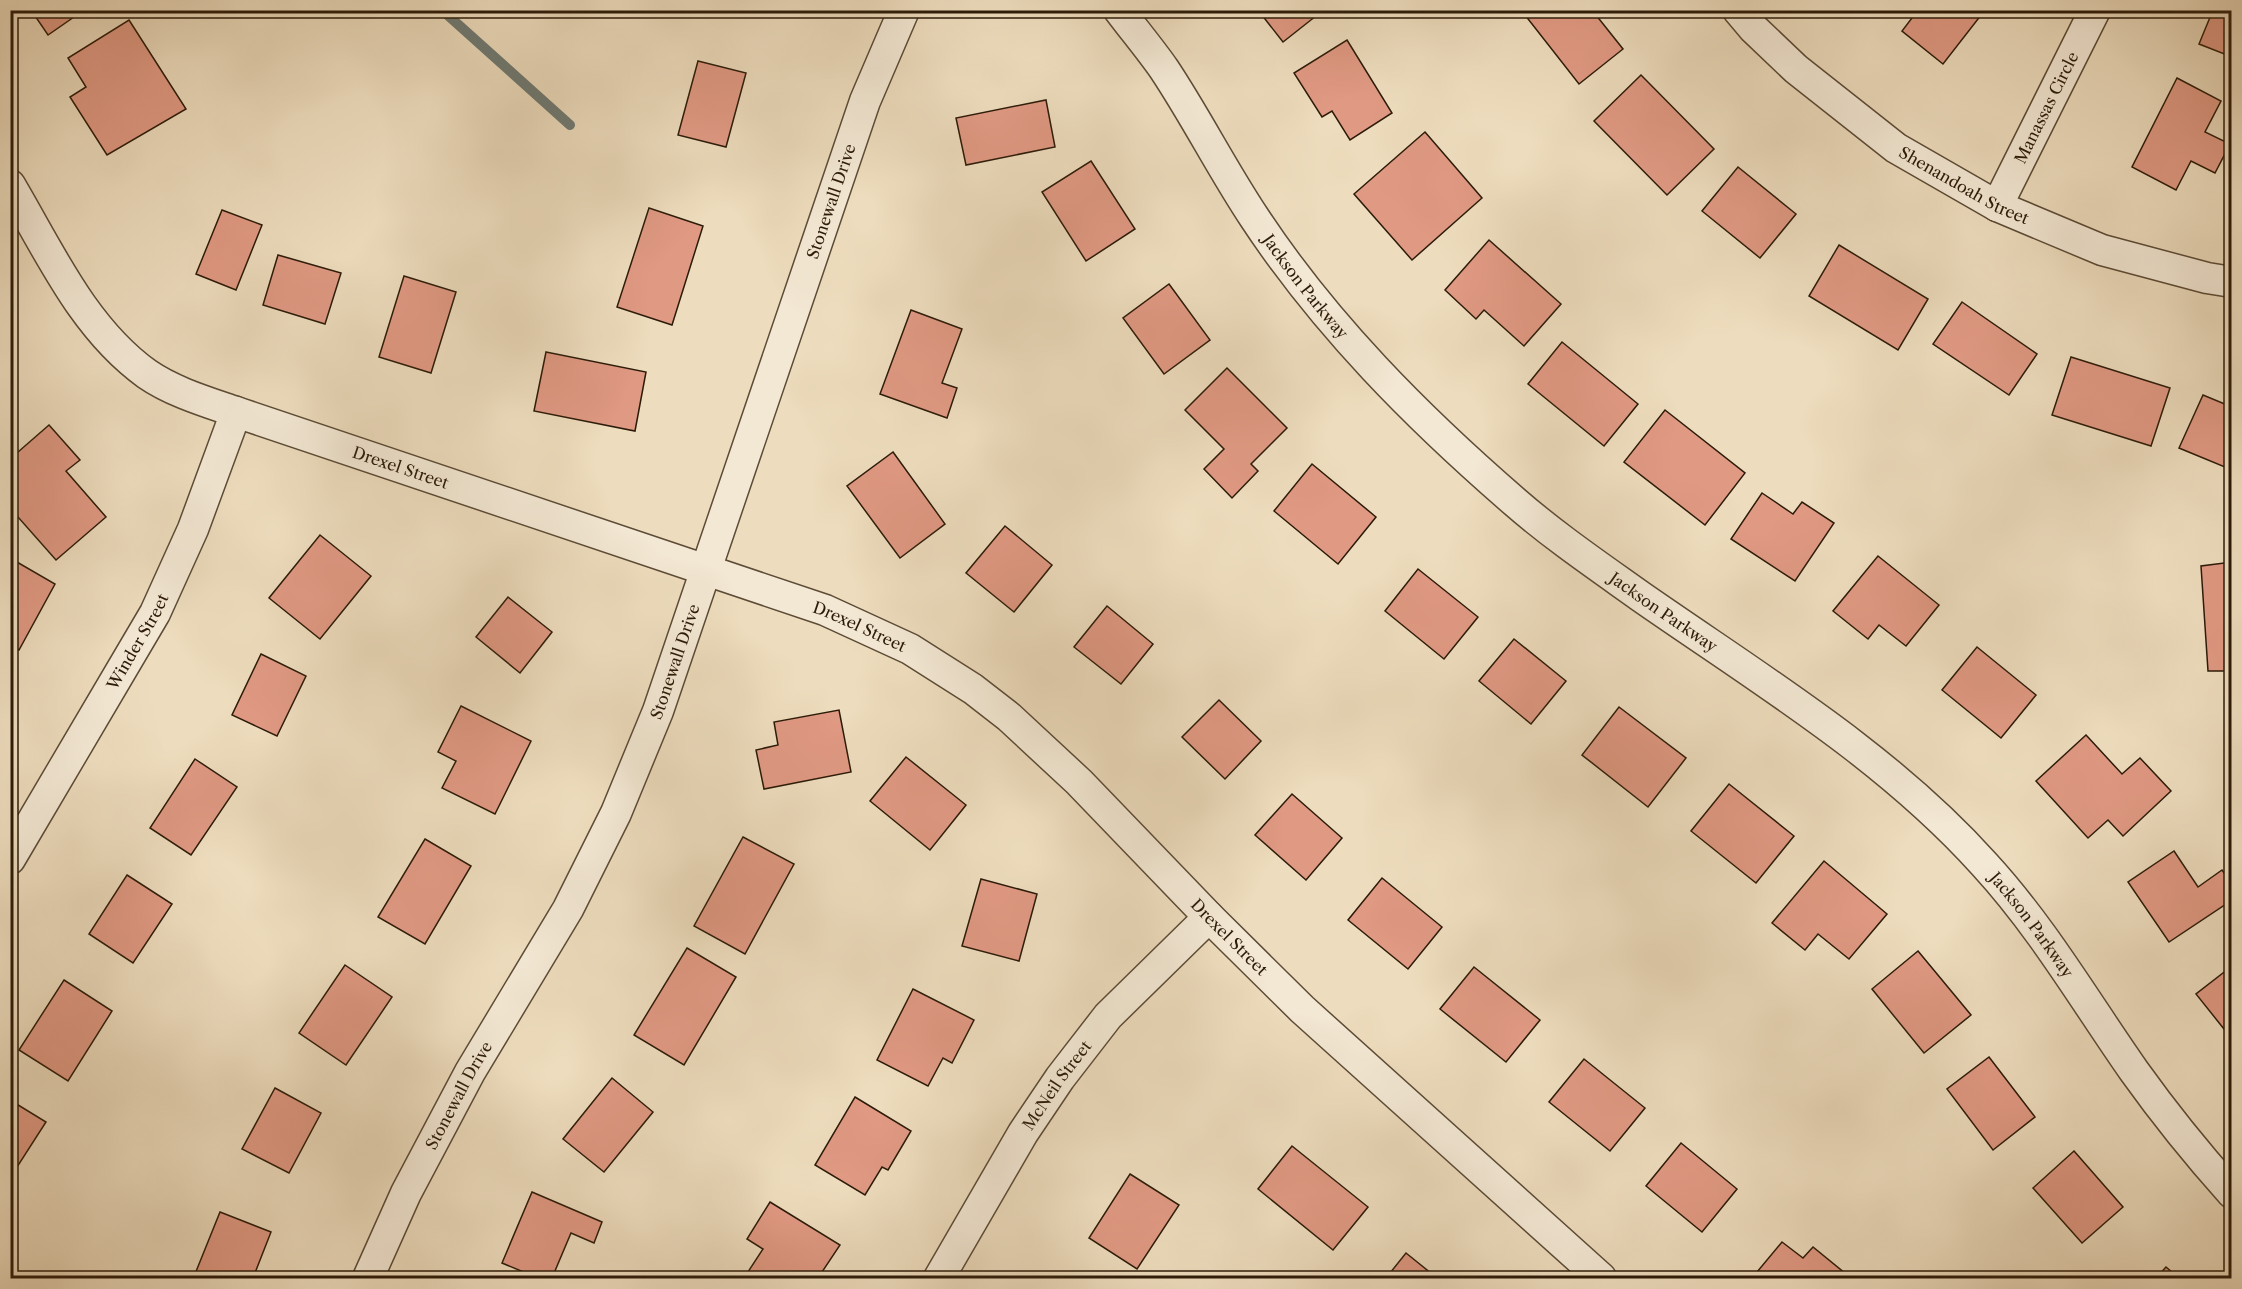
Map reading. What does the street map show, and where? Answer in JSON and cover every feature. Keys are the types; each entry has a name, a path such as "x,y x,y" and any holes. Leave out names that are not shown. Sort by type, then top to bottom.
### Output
{"street":[{"name":"Stonewall Drive","path":"368,1278 406,1193 470,1072 568,909 616,813 658,711 865,101 904,10"},
{"name":"Jackson Parkway","path":"1119,10 1164,70 1254,218 1306,289 1372,366 1446,440 1519,506 1592,562 1855,746 1903,784 1985,864 2050,946 2135,1073 2196,1153 2232,1193"},
{"name":"Shenandoah Street","path":"1738,10 1754,29 1797,69 1896,148 1997,206 2102,250 2207,278 2232,282"},
{"name":"Manassas Circle","path":"1997,206 2095,10"},
{"name":"Drexel Street","path":"10,185 78,299 106,338 148,375 187,394 236,412 825,610 910,649 973,689 1009,717 1079,782 1209,917 1302,1009 1601,1278"},
{"name":"Winder Street","path":"10,858 155,613 193,530 236,412"},
{"name":"McNeil Street","path":"939,1278 1023,1133 1060,1078 1108,1016 1209,917"}],"building":[{"path":"31,10 84,10 48,35"},
{"path":"1258,10 1319,10 1321,12 1283,42"},
{"path":"1521,10 1592,10 1623,49 1579,84"},
{"path":"1918,10 1985,10 1943,64 1902,31"},
{"path":"2213,10 2232,10 2232,57 2199,44"},
{"path":"129,20 186,109 107,155 70,97 86,87 68,58"},
{"path":"1347,40 1392,113 1350,140 1332,111 1322,117 1294,73"},
{"path":"698,61 746,73 726,147 678,135"},
{"path":"1641,75 1714,149 1667,195 1594,121"},
{"path":"2177,78 2221,101 2205,132 2230,144 2215,173 2191,161 2176,190 2132,167"},
{"path":"1046,100 1055,147 966,165 956,118"},
{"path":"1425,132 1482,198 1412,260 1354,194"},
{"path":"1091,161 1135,229 1086,261 1042,192"},
{"path":"1738,167 1796,214 1760,258 1702,211"},
{"path":"649,208 703,226 672,325 617,307"},
{"path":"222,210 262,225 236,290 196,274"},
{"path":"1489,240 1561,304 1524,346 1484,310 1476,319 1445,290"},
{"path":"1839,245 1928,299 1898,350 1809,296"},
{"path":"278,255 341,273 325,324 263,305"},
{"path":"404,276 456,292 431,373 379,357"},
{"path":"1169,284 1210,340 1164,374 1123,318"},
{"path":"1962,302 2037,354 2009,395 1933,344"},
{"path":"911,310 962,329 942,383 957,388 947,418 880,394"},
{"path":"1562,342 1638,404 1604,446 1528,384"},
{"path":"546,352 646,372 635,431 534,411"},
{"path":"2071,357 2170,388 2151,446 2052,415"},
{"path":"1227,368 1287,428 1251,464 1258,471 1232,498 1204,469 1224,449 1185,410"},
{"path":"2203,395 2232,407 2232,470 2179,448"},
{"path":"1665,410 1745,473 1705,525 1624,462"},
{"path":"49,425 80,460 66,471 106,517 56,560 10,508 10,459"},
{"path":"893,452 945,524 900,558 847,486"},
{"path":"1312,464 1376,517 1338,564 1274,511"},
{"path":"1762,493 1793,514 1802,502 1834,523 1795,581 1731,539"},
{"path":"1005,526 1052,565 1014,612 966,573"},
{"path":"320,535 371,576 320,639 269,598"},
{"path":"1878,556 1939,605 1906,646 1879,625 1868,639 1833,611"},
{"path":"10,558 55,584 19,650 10,645"},
{"path":"2232,562 2232,671 2208,671 2201,566"},
{"path":"1418,569 1478,617 1444,659 1385,611"},
{"path":"508,597 552,632 520,673 476,637"},
{"path":"1107,606 1153,644 1121,684 1074,647"},
{"path":"1514,639 1566,681 1531,724 1479,681"},
{"path":"1977,647 2036,695 2001,738 1942,690"},
{"path":"261,654 306,676 277,736 232,715"},
{"path":"1219,700 1261,741 1225,779 1182,737"},
{"path":"461,706 531,741 495,814 442,788 456,761 438,752"},
{"path":"1619,707 1686,758 1648,807 1582,755"},
{"path":"839,710 851,772 764,789 756,750 778,745 774,722"},
{"path":"2086,735 2122,774 2140,758 2171,791 2123,836 2108,820 2088,838 2036,781"},
{"path":"906,757 966,805 930,850 870,801"},
{"path":"195,759 237,787 191,855 150,828"},
{"path":"1729,784 1794,836 1756,883 1691,831"},
{"path":"1292,794 1342,838 1306,880 1255,835"},
{"path":"743,837 794,864 745,954 694,926"},
{"path":"425,839 471,866 425,944 378,917"},
{"path":"2174,851 2198,887 2222,870 2232,884 2232,900 2169,942 2128,882"},
{"path":"1824,861 1887,914 1849,959 1818,934 1805,950 1772,923"},
{"path":"127,875 172,904 133,963 89,934"},
{"path":"1382,878 1442,927 1408,969 1348,920"},
{"path":"981,879 1037,894 1019,961 962,946"},
{"path":"687,948 736,977 684,1065 634,1035"},
{"path":"1918,951 1971,1015 1924,1053 1872,989"},
{"path":"345,965 392,997 346,1065 299,1033"},
{"path":"2232,966 2232,1039 2196,994"},
{"path":"1474,967 1540,1020 1506,1062 1440,1009"},
{"path":"64,980 112,1011 68,1081 19,1050"},
{"path":"913,989 974,1020 952,1063 943,1058 928,1086 877,1060"},
{"path":"1989,1057 2035,1117 1993,1150 1947,1089"},
{"path":"1584,1059 1645,1108 1610,1151 1549,1102"},
{"path":"612,1078 653,1112 604,1172 563,1139"},
{"path":"275,1088 321,1113 289,1173 242,1149"},
{"path":"855,1097 911,1131 888,1170 882,1167 865,1195 815,1165"},
{"path":"10,1100 46,1122 10,1178"},
{"path":"1681,1143 1737,1189 1702,1232 1646,1186"},
{"path":"1292,1146 1368,1207 1333,1250 1258,1189"},
{"path":"2074,1151 2123,1207 2082,1243 2033,1188"},
{"path":"1130,1174 1179,1205 1137,1269 1089,1238"},
{"path":"532,1192 602,1222 594,1243 571,1233 552,1278 538,1278 502,1263"},
{"path":"770,1202 840,1245 818,1278 744,1278 763,1249 747,1239"},
{"path":"220,1212 271,1232 253,1278 207,1278 195,1274"},
{"path":"1782,1242 1803,1258 1813,1247 1851,1278 1752,1278"},
{"path":"1406,1253 1437,1278 1386,1278"},
{"path":"2166,1267 2179,1278 2156,1278"}],"waterway":[{"path":"442,10 570,125"}]}
